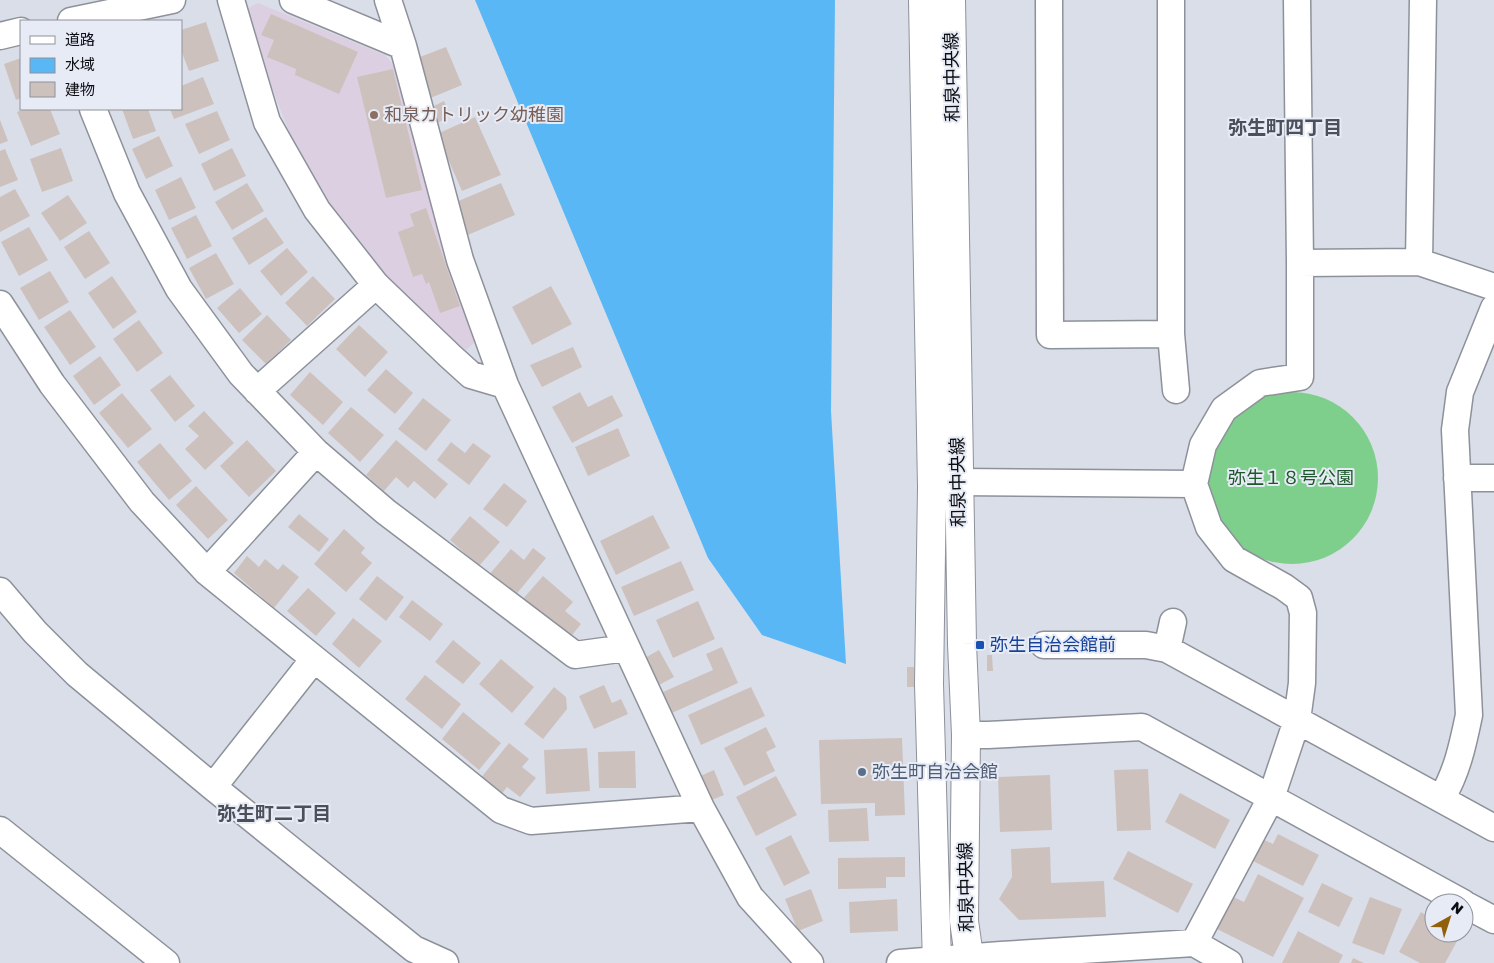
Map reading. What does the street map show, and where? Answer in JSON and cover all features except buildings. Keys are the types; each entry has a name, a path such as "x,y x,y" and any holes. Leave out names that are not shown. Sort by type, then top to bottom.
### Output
{"street":[{"path":"66,0 71,20"},
{"path":"76,20 172,0"},
{"path":"231,0 267,122 317,210 376,285 471,375 504,385"},
{"path":"293,0 403,46"},
{"path":"388,0 403,46 460,260 504,385 701,808 750,897 810,963"},
{"name":"和泉中央線","path":"923,0 932,487 929,684 936,962"},
{"name":"和泉中央線","path":"951,0 958,482 966,735 964,921 970,960"},
{"path":"1049,0 1050,335 1171,334"},
{"path":"1171,0 1171,334 1176,390"},
{"path":"1194,943 1271,798 1297,720 1302,683 1303,613 1298,598 1234,559 1209,527 1194,484 1203,445 1224,409 1260,382 1300,377 1297,0"},
{"path":"1419,262 1423,0"},
{"path":"0,36 20,31"},
{"path":"93,110 128,193 179,289 241,374 316,452 386,512 576,654 626,648"},
{"path":"1300,263 1419,262 1494,287"},
{"path":"257,391 376,285"},
{"path":"0,304 52,384 142,502 207,572 501,810 531,821 701,808"},
{"path":"1442,798 1451,783 1462,750 1469,715 1455,430 1460,392 1494,308"},
{"path":"207,572 316,452"},
{"path":"1457,478 1494,478"},
{"path":"958,482 1194,484"},
{"path":"0,591 35,632 77,674 411,956 445,963"},
{"path":"1167,649 1173,622"},
{"path":"1044,645 1146,645 1167,649 1494,828"},
{"path":"213,787 314,659"},
{"path":"966,735 1142,727 1445,893"},
{"path":"0,830 166,963"},
{"path":"1474,909 1494,920"},
{"path":"900,963 1117,956 1194,943 1229,963"}],"shaded area":[{"path":"258,3 385,55 398,71 435,221 477,340 463,353 383,278 330,206 294,144 268,78 245,10"}],"green space":[{"name":"弥生１８号公園","path":"1284,392 1300,392 1333,402 1347,411 1359,423 1368,437 1374,453 1378,478 1376,495 1368,519 1359,533 1347,545 1333,554 1317,560 1300,564 1284,564 1251,554 1237,545 1225,533 1216,519 1210,503 1206,486 1206,470 1216,437 1225,423 1237,411 1251,402 1267,396"}],"water":[{"path":"475,0 835,0 831,411 846,664 762,635 708,558"}],"place":[{"name":"和泉カトリック幼稚園","path":"374,115"},
{"name":"弥生自治会館前","path":"980,645"},
{"name":"弥生町自治会館","path":"862,772"}],"district":[{"name":"弥生町四丁目","path":"1285,127"},
{"name":"弥生町二丁目","path":"274,813"}]}
